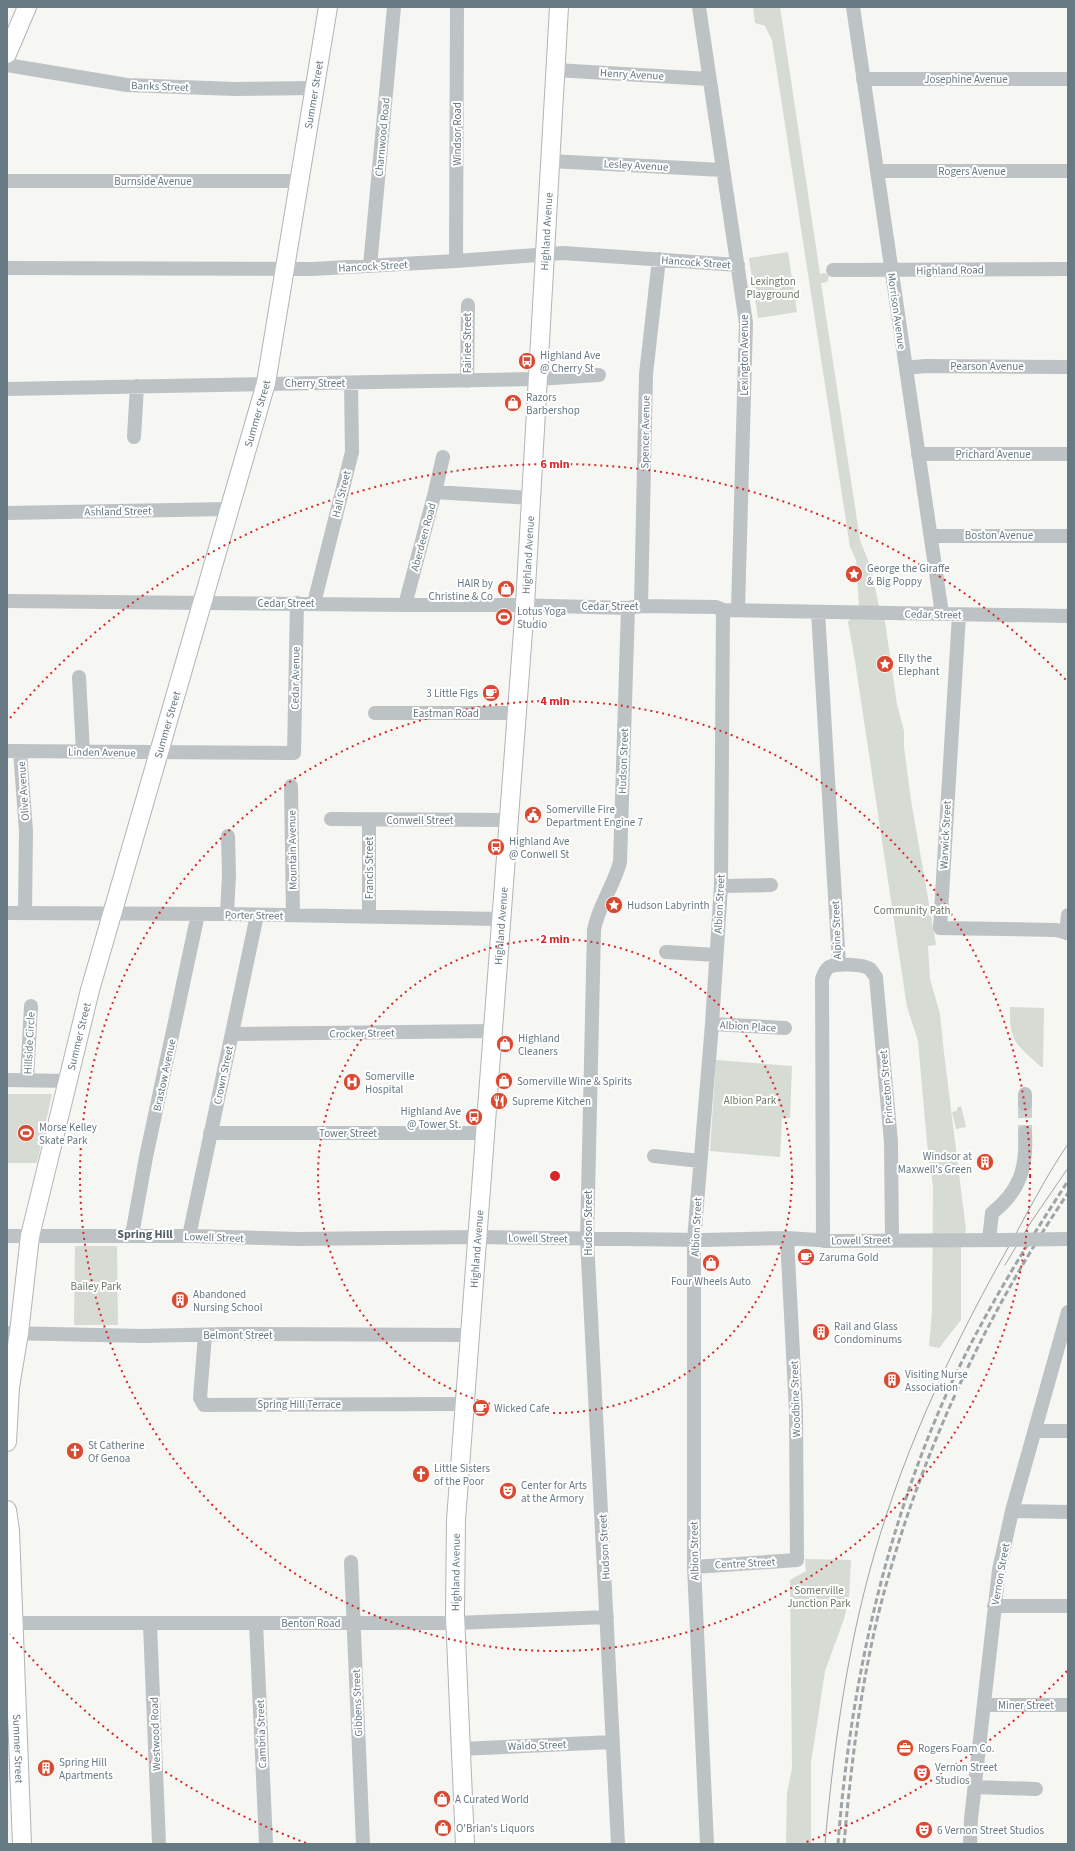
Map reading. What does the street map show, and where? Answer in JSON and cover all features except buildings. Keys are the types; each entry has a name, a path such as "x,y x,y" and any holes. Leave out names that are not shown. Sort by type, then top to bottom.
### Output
{"main road":[{"path":"7,54 27,7"},
{"name":"Summer Street","path":"7,1442 13,1333 30,1236 90,990 266,383 328,7"},
{"name":"Highland Avenue","path":"465,1844 456,1623 455,1529 525,605 558,7"},
{"name":"Summer Street","path":"7,1510 10,1531 12,1629 22,1844"}],"street":[{"name":"Charnwood Road","path":"370,266 394,7"},
{"name":"Windsor Road","path":"456,261 457,7"},
{"name":"Lexington Avenue","path":"699,7 746,323 738,610"},
{"name":"Morrison Avenue","path":"853,7 942,614"},
{"name":"Banks Street","path":"7,65 127,84 234,89 315,88"},
{"name":"Henry Avenue","path":"555,70 709,79"},
{"name":"Josephine Avenue","path":"863,79 1068,79"},
{"name":"Lesley Avenue","path":"550,161 723,170"},
{"name":"Rogers Avenue","path":"877,171 1068,171"},
{"name":"Burnside Avenue","path":"7,181 300,181"},
{"name":"Hancock Street","path":"7,268 285,269 370,266 563,253 738,265"},
{"name":"Spencer Avenue","path":"635,607 646,374 659,260"},
{"name":"Highland Road","path":"833,270 1068,269"},
{"name":"Fairlee Street","path":"467,380 468,305"},
{"name":"Pearson Avenue","path":"906,368 925,366 1068,366"},
{"name":"Cherry Street","path":"7,389 538,379 599,376"},
{"name":"Hall Street","path":"314,603 352,452 351,383"},
{"path":"134,437 137,386"},
{"name":"Prichard Avenue","path":"918,454 1068,454"},
{"path":"435,492 443,457"},
{"name":"Aberdeen Road","path":"405,605 435,492 531,498"},
{"name":"Ashland Street","path":"7,513 229,509"},
{"name":"Boston Avenue","path":"931,536 1068,536"},
{"name":"Cedar Street","path":"7,601 716,607 723,610 1068,616"},
{"name":"Cedar Avenue","path":"294,753 297,603"},
{"name":"Hudson Street","path":"618,1844 587,1239 594,930 596,918 616,878 620,862 635,607"},
{"name":"Albion Street","path":"707,1844 694,1566 694,1240 712,1024 721,886 723,610"},
{"name":"Alpine Street","path":"818,612 839,964 829,967 825,971 822,979 823,1241"},
{"name":"Warwick Street","path":"959,615 940,928 1056,930 1067,933"},
{"path":"79,677 82,752"},
{"name":"Eastman Road","path":"375,713 517,713"},
{"name":"Linden Avenue","path":"14,751 294,753"},
{"name":"Olive Avenue","path":"14,751 26,831 25,913"},
{"name":"Mountain Avenue","path":"291,786 293,915"},
{"name":"Conwell Street","path":"331,819 509,820"},
{"name":"Francis Street","path":"368,916 369,820"},
{"path":"227,914 229,875 228,836"},
{"path":"721,886 770,885"},
{"name":"Porter Street","path":"7,913 227,914 501,919"},
{"name":"Brastow Avenue","path":"132,1235 146,1157 198,914"},
{"name":"Crown Street","path":"189,1236 257,915"},
{"path":"1067,933 1068,915"},
{"path":"666,952 716,955"},
{"name":"Princeton Street","path":"839,964 861,966 870,969 876,977 891,1142 892,1240"},
{"name":"Hillside Circle","path":"27,1080 32,1006"},
{"name":"Albion Place","path":"712,1024 785,1028"},
{"name":"Crocker Street","path":"232,1034 493,1031"},
{"path":"7,1080 68,1081"},
{"name":"Tower Street","path":"210,1133 485,1133"},
{"path":"989,1240 992,1213 1008,1199 1021,1177 1026,1152 1025,1133"},
{"path":"654,1156 700,1161"},
{"name":"Lowell Street","path":"7,1236 132,1235 298,1239 477,1238 694,1240 787,1238 823,1241 1067,1239"},
{"name":"Woodbine Street","path":"787,1238 796,1411 797,1560"},
{"name":"Vernon Street","path":"970,1844 999,1570 1012,1511 1035,1431 1064,1345 1068,1312"},
{"name":"Belmont Street","path":"13,1333 143,1336 470,1335"},
{"name":"Spring Hill Terrace","path":"205,1335 200,1398 204,1405 464,1404"},
{"path":"1035,1431 1068,1431"},
{"path":"1012,1511 1068,1512"},
{"name":"Centre Street","path":"694,1566 797,1560"},
{"name":"Gibbens Street","path":"351,1562 363,1844"},
{"path":"994,1606 1068,1606"},
{"name":"Benton Road","path":"12,1629 150,1624 456,1623 607,1617"},
{"name":"Cambria Street","path":"256,1623 266,1844"},
{"name":"Westwood Road","path":"150,1624 159,1844"},
{"name":"Miner Street","path":"984,1705 1068,1705"},
{"name":"Waldo Street","path":"461,1749 613,1742"},
{"path":"975,1787 1036,1789"}],"green space":[{"name":"Community Path","path":"753,7 780,7 820,274 825,273 829,276 827,282 821,283 860,540 871,568 878,602 885,622 897,704 904,731 904,747 911,800 936,945 928,946 930,979 940,1014 966,1230 961,1248 961,1320 939,1348 929,1346 932,1312 933,1186 927,1143 918,1041 907,1007 848,622 859,607 856,560 850,547 772,40 765,26 755,23"},
{"name":"Lexington Playground","path":"788,252 797,312 758,318 749,258"},
{"path":"1010,1007 1044,1008 1043,1067 1041,1067 1025,1053 1016,1042 1011,1028"},
{"name":"Albion Park","path":"716,1060 792,1066 790,1118 782,1118 780,1157 710,1151"},
{"path":"7,1094 52,1094 37,1163 7,1163"},
{"path":"961,1106 966,1127 956,1129 952,1112 957,1111 957,1108"},
{"name":"Bailey Park","path":"75,1246 117,1246 118,1325 74,1325"},
{"name":"Somerville Junction Park","path":"805,1559 851,1560 849,1598 844,1619 825,1671 811,1763 811,1844 786,1844 787,1793 792,1768 790,1580 806,1571"}],"tunnel":[{"path":"1025,1104 1025,1133"}],"tram line":[{"path":"825,1844 836,1743 846,1676 868,1577 894,1493 926,1412 963,1332 1035,1199 1068,1144"},
{"path":"1005,1265 1031,1222 1068,1168"}],"railway":[{"path":"838,1844 851,1729 861,1672 887,1559 904,1503 924,1449 959,1367 1019,1259 1068,1181"},
{"path":"844,1844 855,1743 865,1676 879,1610 921,1476 941,1427 986,1331 1039,1238 1068,1193"}],"place":[{"name":"Highland Ave @ Cherry St","path":"527,361"},
{"name":"Razors Barbershop","path":"513,403"},
{"name":"George the Giraffe & Big Poppy","path":"854,574"},
{"name":"HAIR by Christine & Co","path":"506,589"},
{"name":"Lotus Yoga Studio","path":"504,617"},
{"name":"Elly the Elephant","path":"885,664"},
{"name":"3 Little Figs","path":"491,693"},
{"name":"Somerville Fire Department Engine 7","path":"533,815"},
{"name":"Highland Ave @ Conwell St","path":"496,847"},
{"name":"Hudson Labyrinth","path":"614,905"},
{"name":"Highland Cleaners","path":"505,1044"},
{"name":"Somerville Wine & Spirits","path":"504,1081"},
{"name":"Somerville Hospital","path":"352,1082"},
{"name":"Supreme Kitchen","path":"499,1101"},
{"name":"Highland Ave @ Tower St.","path":"474,1117"},
{"name":"Morse Kelley Skate Park","path":"26,1133"},
{"name":"Windsor at Maxwell's Green","path":"985,1162"},
{"name":"Zaruma Gold","path":"806,1257"},
{"name":"Four Wheels Auto","path":"711,1263"},
{"name":"Abandoned Nursing School","path":"180,1300"},
{"name":"Rail and Glass Condominums","path":"821,1332"},
{"name":"Visiting Nurse Association","path":"892,1380"},
{"name":"Wicked Cafe","path":"481,1408"},
{"name":"St Catherine Of Genoa","path":"75,1451"},
{"name":"Little Sisters of the Poor","path":"421,1474"},
{"name":"Center for Arts at the Armory","path":"508,1491"},
{"name":"Rogers Foam Co.","path":"905,1748"},
{"name":"Spring Hill Apartments","path":"46,1768"},
{"name":"Vernon Street Studios","path":"922,1773"},
{"name":"A Curated World","path":"442,1799"},
{"name":"O'Brian's Liquors","path":"443,1828"},
{"name":"6 Vernon Street Studios","path":"924,1830"}],"district":[{"name":"Spring Hill","path":"145,1234"}]}
